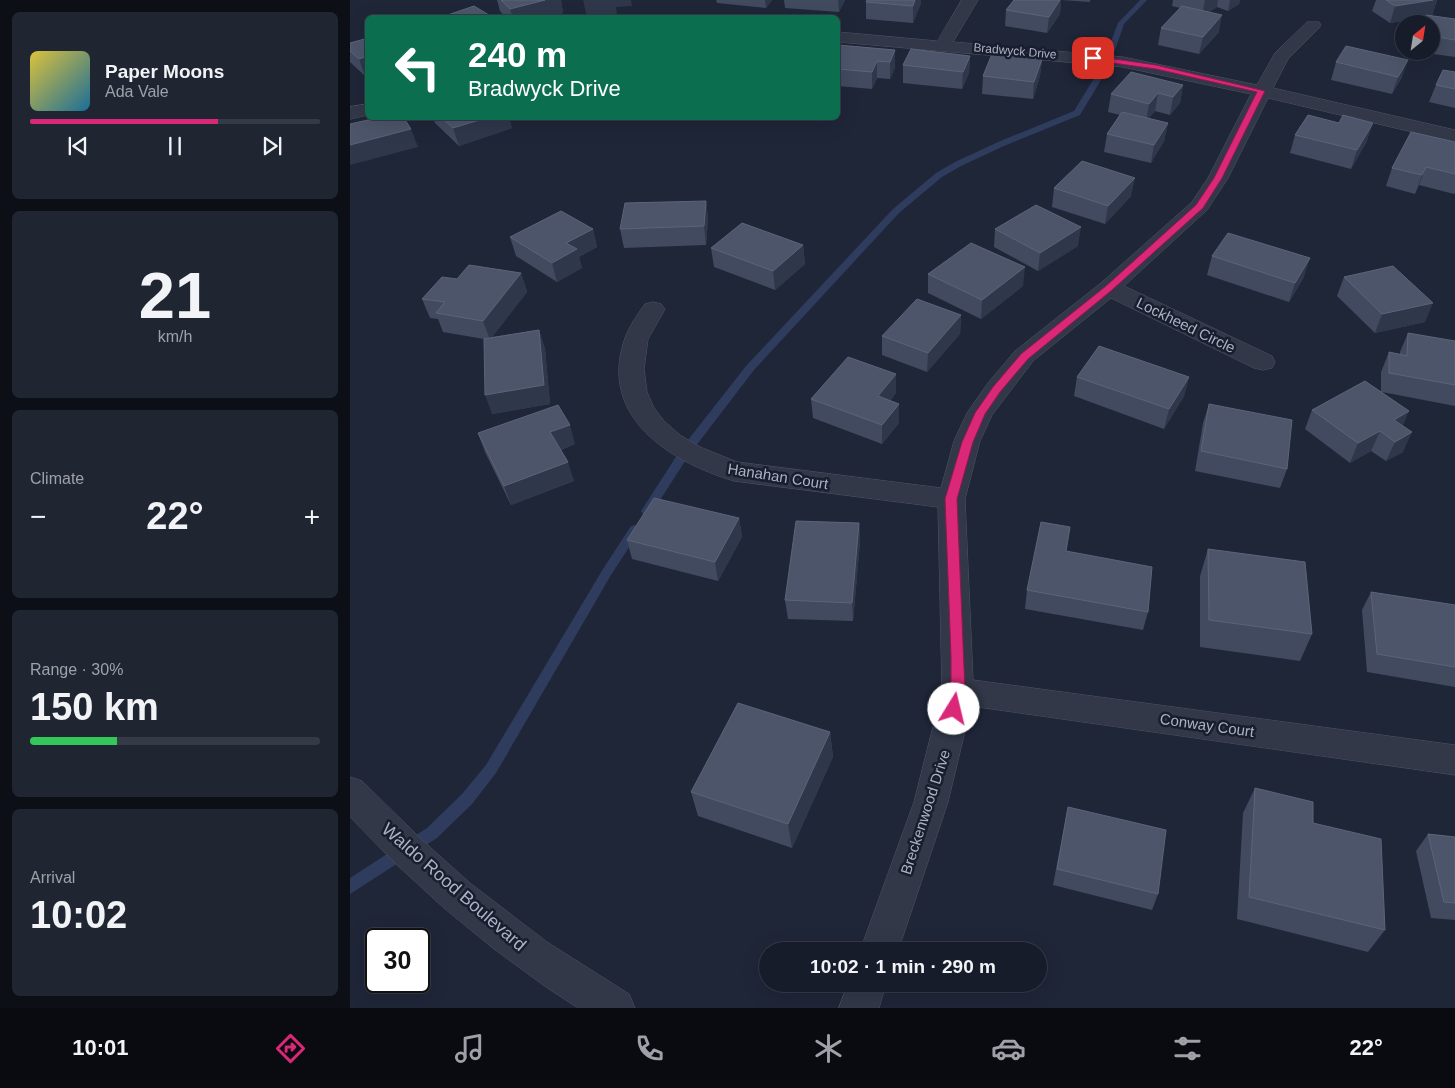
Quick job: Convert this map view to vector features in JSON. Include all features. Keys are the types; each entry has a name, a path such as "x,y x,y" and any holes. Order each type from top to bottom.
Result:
{"street":[{"path":"943,45 970,0"},
{"name":"Breckenwood Drive","path":"882,942 931,802 958,691 951,499 967,442 980,413 1024,356 1109,288 1200,206 1218,178 1282,56 1313,24"},
{"name":"Bradwyck Drive","path":"840,37 1123,62 1262,91 1455,136"},
{"path":"350,112 365,110"},
{"name":"Lockheed Circle","path":"1109,288 1263,362"},
{"name":"Hanahan Court","path":"653,309 635,342 631,373 636,395 645,416 657,431 676,447 703,461 734,471 951,499"},
{"name":"Conway Court","path":"958,691 1455,760"},
{"name":"Waldo Rood Boulevard","path":"350,792 362,806 430,871 508,938 615,1008"},
{"path":"859,1008 864,992"}],"building":[{"path":"501,0 545,0 510,9"},
{"path":"867,0 915,0 913,6 866,2"},
{"path":"1014,0 1060,0 1049,17 1006,10"},
{"path":"1386,0 1433,0 1395,6"},
{"path":"474,6 489,15 448,15"},
{"path":"1182,6 1222,15 1203,37 1161,28"},
{"path":"1440,17 1455,19 1455,40 1440,38"},
{"path":"365,39 365,57 359,59 350,51 350,43"},
{"path":"840,45 895,50 890,62 877,61 872,72 840,69"},
{"path":"1346,46 1395,57 1395,60 1408,60 1398,77 1336,62"},
{"path":"911,49 970,56 963,72 903,65"},
{"path":"992,54 1042,59 1034,82 983,76"},
{"path":"1443,70 1455,72 1455,89 1436,85"},
{"path":"1131,72 1183,85 1173,97 1158,93 1149,104 1111,94"},
{"path":"1122,112 1168,123 1154,145 1107,134"},
{"path":"1308,115 1339,123 1343,115 1373,123 1357,150 1295,135"},
{"path":"368,120 405,120 411,129 350,145 350,124"},
{"path":"444,120 479,120 453,128"},
{"path":"1411,132 1455,142 1455,174 1426,167 1422,175 1392,168"},
{"path":"1082,161 1135,178 1108,206 1054,188"},
{"path":"706,201 704,226 620,229 625,203"},
{"path":"1036,205 1081,227 1040,253 995,229"},
{"path":"561,211 593,229 566,243 577,249 552,263 510,237"},
{"path":"742,223 803,245 773,271 711,248"},
{"path":"1228,233 1310,258 1295,283 1212,256"},
{"path":"971,243 1025,267 982,300 928,274"},
{"path":"469,265 521,273 483,321 436,313 445,302 422,299 442,277 457,279"},
{"path":"1393,266 1433,303 1382,314 1344,277"},
{"path":"917,299 961,315 928,353 882,336"},
{"path":"539,330 544,385 485,395 484,339"},
{"path":"1408,333 1455,341 1455,385 1389,373 1389,352 1407,356"},
{"path":"1099,346 1189,377 1169,409 1077,377"},
{"path":"848,357 896,374 878,396 899,404 882,425 811,399"},
{"path":"1365,381 1409,411 1394,420 1412,432 1395,442 1380,431 1358,443 1312,410"},
{"path":"1209,404 1292,420 1287,469 1201,451"},
{"path":"558,405 570,425 550,432 568,462 504,486 478,433"},
{"path":"654,498 739,518 715,562 627,540"},
{"path":"796,521 859,523 852,603 785,600"},
{"path":"1041,522 1070,527 1066,551 1152,567 1148,612 1027,590"},
{"path":"1208,549 1305,562 1312,634 1209,620"},
{"path":"1371,592 1455,605 1455,667 1377,654"},
{"path":"738,703 830,732 788,824 691,792"},
{"path":"1255,788 1313,802 1313,823 1381,839 1385,930 1249,897"},
{"path":"1068,807 1166,830 1158,894 1057,869"},
{"path":"1428,834 1455,837 1455,903 1444,902"}],"waterway":[{"path":"647,511 685,452 750,368 896,211 939,175 958,164 1077,113 1106,65 1121,23 1144,0"},
{"path":"350,887 432,833 467,799 491,769 607,572 635,529"}],"route":[{"path":"954,709 958,691 958,656 955,624 951,499 967,442 980,413 1024,356 1109,288 1200,206 1218,178 1262,91 1156,67 1093,58"}]}
